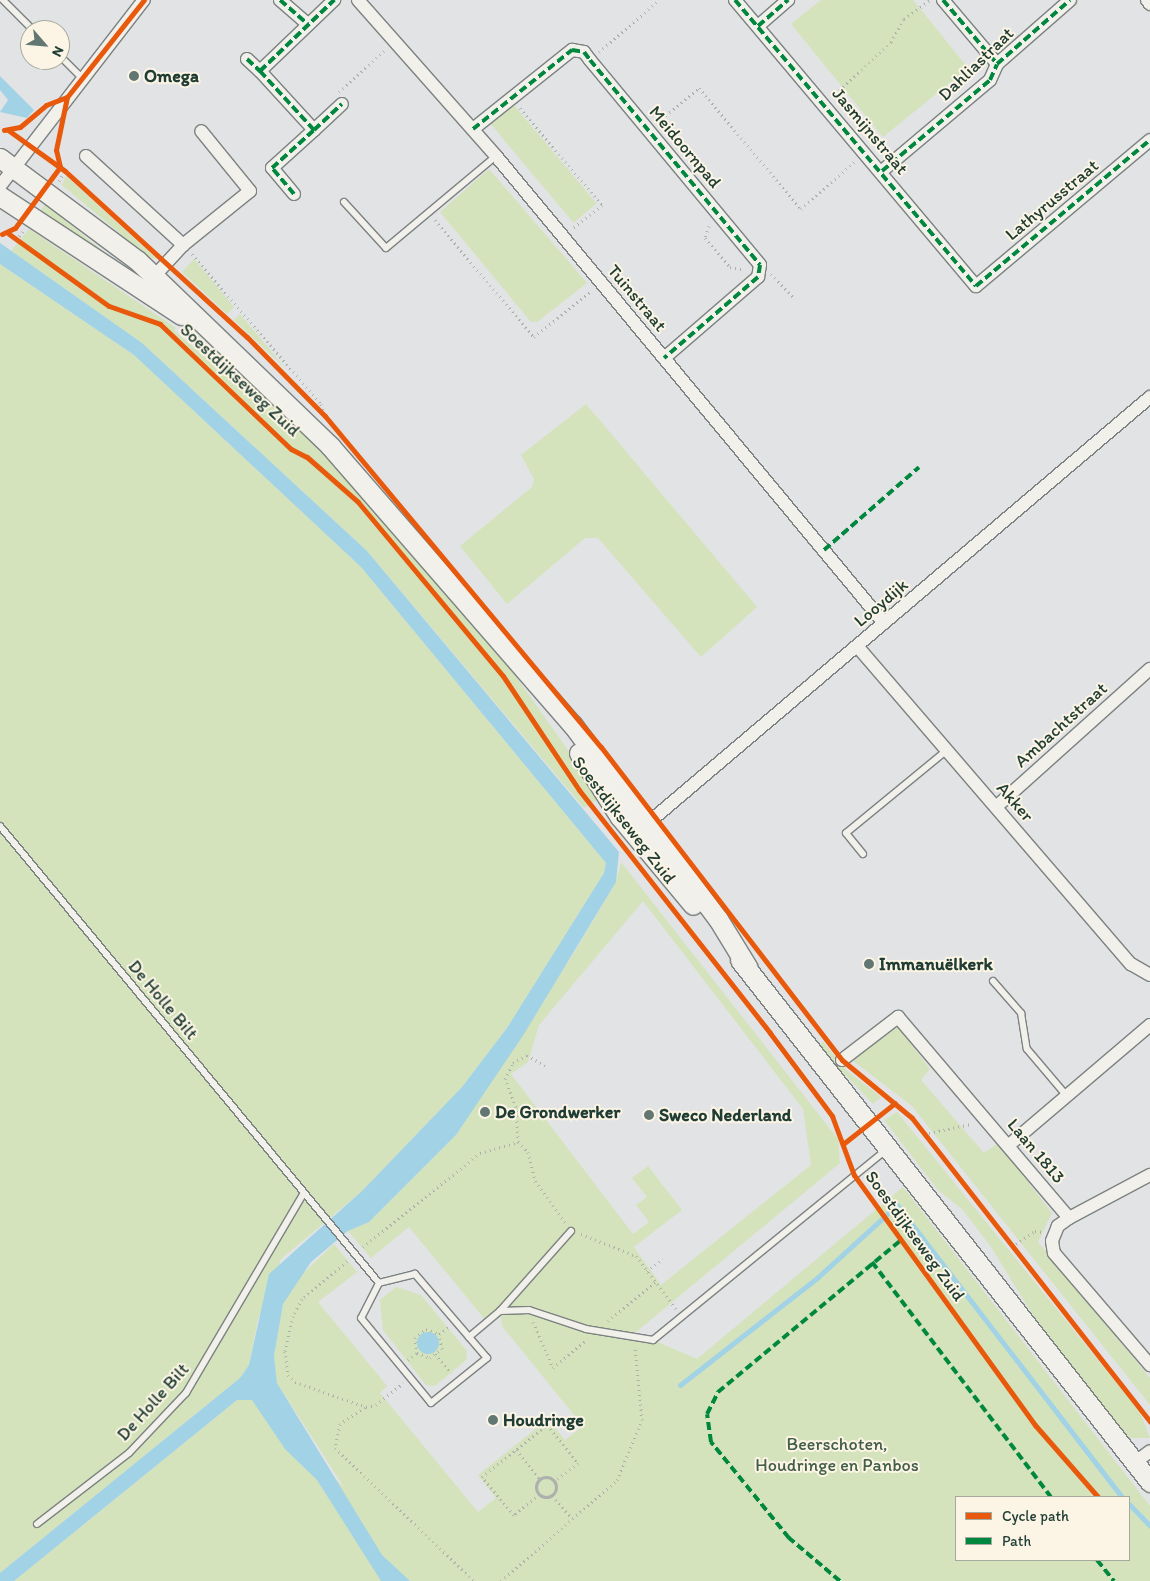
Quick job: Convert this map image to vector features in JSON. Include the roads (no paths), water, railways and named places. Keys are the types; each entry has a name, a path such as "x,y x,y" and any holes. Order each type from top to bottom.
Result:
{"main road":[{"name":"Soestdijkseweg Zuid","path":"8,162 45,188 207,332 330,446 519,665 640,830 1133,1464 1150,1482"},
{"name":"Soestdijkseweg Zuid","path":"0,196 27,214 149,282"}],"street":[{"path":"0,186 8,162 82,78 144,0"},
{"path":"280,0 308,24"},
{"path":"260,71 334,0"},
{"name":"Tuinstraat","path":"358,0 474,129 884,623"},
{"name":"Jasmijnstraat","path":"735,0 866,152 976,286"},
{"path":"758,26 788,0"},
{"path":"943,0 997,64"},
{"name":"Dahliastraat","path":"882,171 990,80 997,64 1070,0"},
{"path":"1146,0 1150,4"},
{"name":"Meidoornpad","path":"474,129 572,50 584,52 760,265 758,277 664,358"},
{"path":"247,59 314,130"},
{"path":"294,194 272,168 342,104"},
{"path":"149,282 182,245 250,191 201,131"},
{"name":"Lathyrusstraat","path":"976,286 1150,140"},
{"path":"86,156 182,245"},
{"name":"Looydijk","path":"640,830 1150,397"},
{"name":"Akker","path":"857,646 1131,964 1150,975"},
{"name":"Ambachtstraat","path":"996,807 1150,669"},
{"name":"Laan 1813","path":"842,1060 898,1017 1009,1144 1069,1218"},
{"path":"1009,1144 1150,1025"},
{"path":"1150,1174 1069,1218 1055,1234 1054,1253 1065,1269 1150,1365"},
{"path":"1133,1464 1150,1450"}],"lane":[{"path":"2,0 23,20"},
{"path":"70,66 82,78"},
{"path":"344,202 386,248 496,156"},
{"path":"863,854 846,833 947,750"},
{"name":"De Holle Bilt","path":"0,826 379,1283"},
{"path":"993,981 1021,1013 1027,1049 1066,1095"},
{"path":"500,1311 529,1310 596,1331 653,1340 888,1149"},
{"name":"De Holle Bilt","path":"38,1524 129,1453 186,1393 304,1193"},
{"path":"469,1337 500,1311 571,1231"},
{"path":"415,1274 486,1358 431,1403 361,1318 379,1283 415,1274"}],"water":[{"path":"0,76 34,110 27,118 0,112 8,100 0,90"},
{"path":"0,243 142,343 367,551 619,852 616,882 524,1034 456,1135 369,1222 348,1231 311,1262 283,1304 274,1356 277,1383 382,1555 410,1581 381,1581 317,1480 285,1449 252,1400 237,1400 14,1581 0,1581 0,1573 240,1378 249,1365 269,1274 362,1191 462,1087 507,1028 604,873 606,863 361,567 134,355 0,264"},
{"path":"428,1332 436,1335 439,1343 436,1351 428,1354 420,1351 417,1343 420,1335"}],"waterway":[{"path":"680,1385 818,1277 897,1205 1121,1496"},
{"path":"1130,1505 1150,1526"}],"place":[{"name":"Omega","path":"134,76"},
{"name":"Immanuëlkerk","path":"869,964"},
{"name":"De Grondwerker","path":"485,1112"},
{"name":"Sweco Nederland","path":"649,1115"},
{"name":"Houdringe","path":"493,1420"}],"park label":[{"name":"Beerschoten, Houdringe en Panbos","path":"837,1455"}]}
